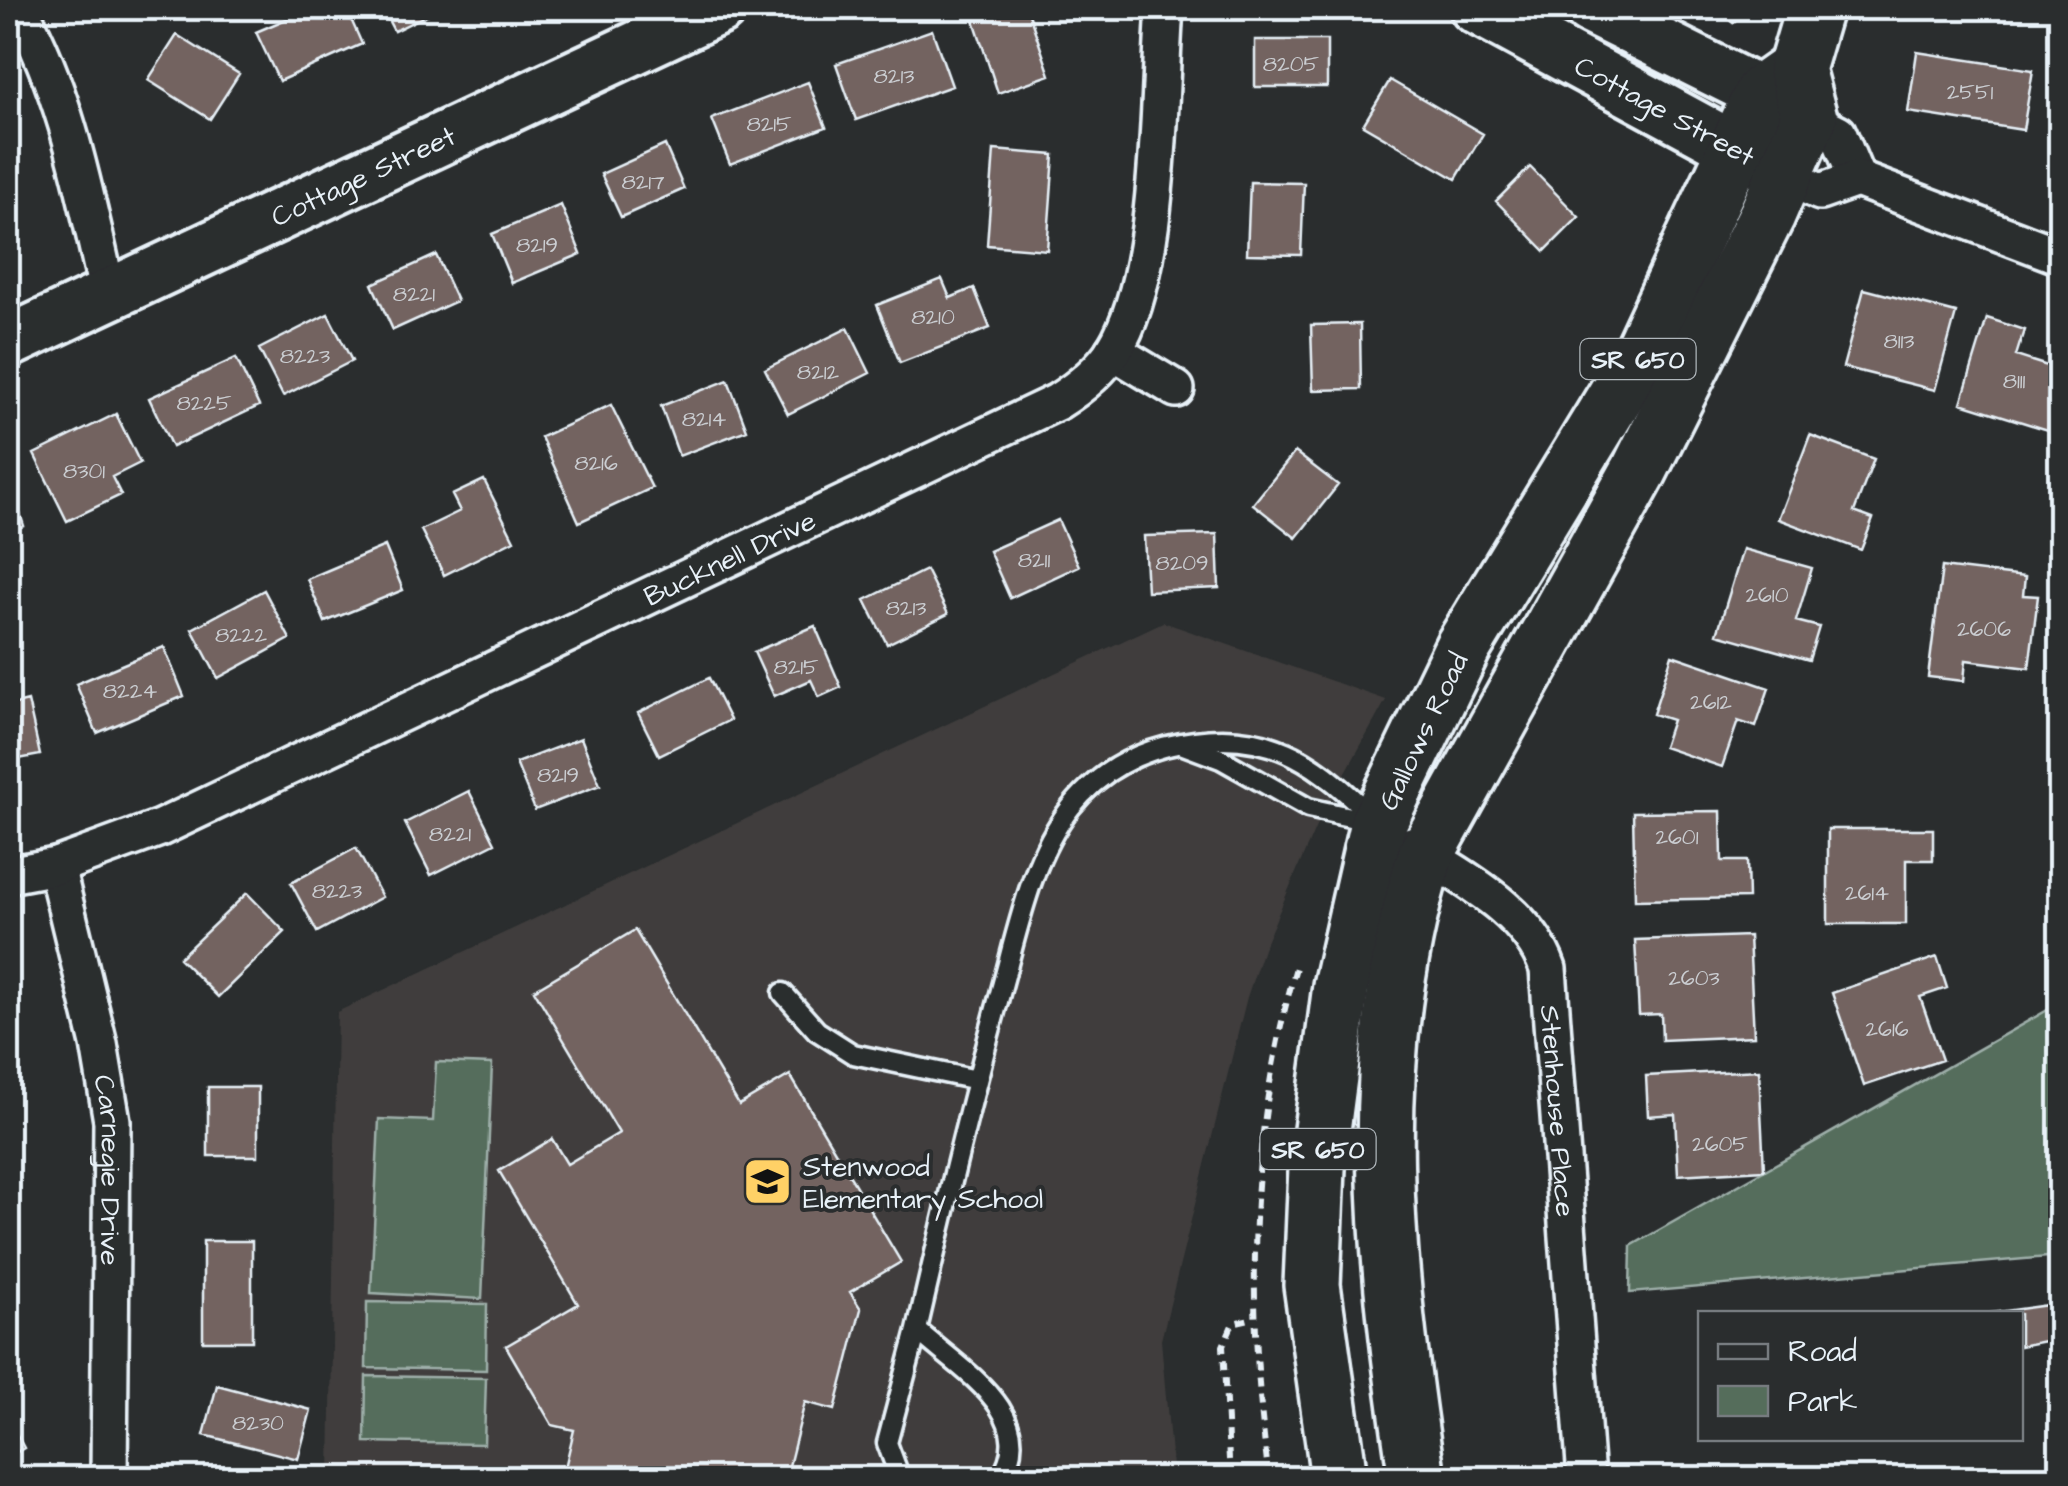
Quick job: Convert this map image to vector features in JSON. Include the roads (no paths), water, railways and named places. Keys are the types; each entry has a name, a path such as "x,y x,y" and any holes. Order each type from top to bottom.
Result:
{"main road":[{"name":"Gallows Road","path":"1417,1478 1390,1298 1383,1150 1385,1062 1396,976 1426,854 1639,471 1785,176 1789,93 1814,8"},
{"name":"Gallows Road","path":"1340,1478 1312,1285 1316,1168 1340,986 1378,823 1463,647 1638,359 1738,149 1789,93"}],"street":[{"path":"19,8 42,49 68,120 108,294"},
{"name":"Cottage Street","path":"8,342 720,8"},
{"name":"Bucknell Drive","path":"8,875 56,866 160,828 1057,402 1086,382 1113,351 1130,317 1146,243 1165,8"},
{"name":"Cottage Street","path":"1476,8 1820,192 1857,179 1838,132 1789,93 1589,8"},
{"path":"1857,179 2060,256"},
{"path":"1113,351 1176,389"},
{"name":"Stenhouse Place","path":"1378,823 1521,922 1535,940 1548,969 1586,1478"},
{"name":"Carnegie Drive","path":"56,866 99,1044 112,1122 109,1478"}],"lane":[{"path":"900,1478 887,1443 976,1080 1033,880 1061,821 1106,772 1138,755 1178,743 1234,738 1269,745 1323,770 1378,823"},
{"path":"1178,743 1222,759 1308,808 1378,823"},
{"path":"783,993 818,1032 852,1054 976,1080"},
{"path":"917,1330 1004,1410 1013,1448 1000,1478"}],"place":[{"name":"Stenwood Elementary School","path":"768,1182"}]}
